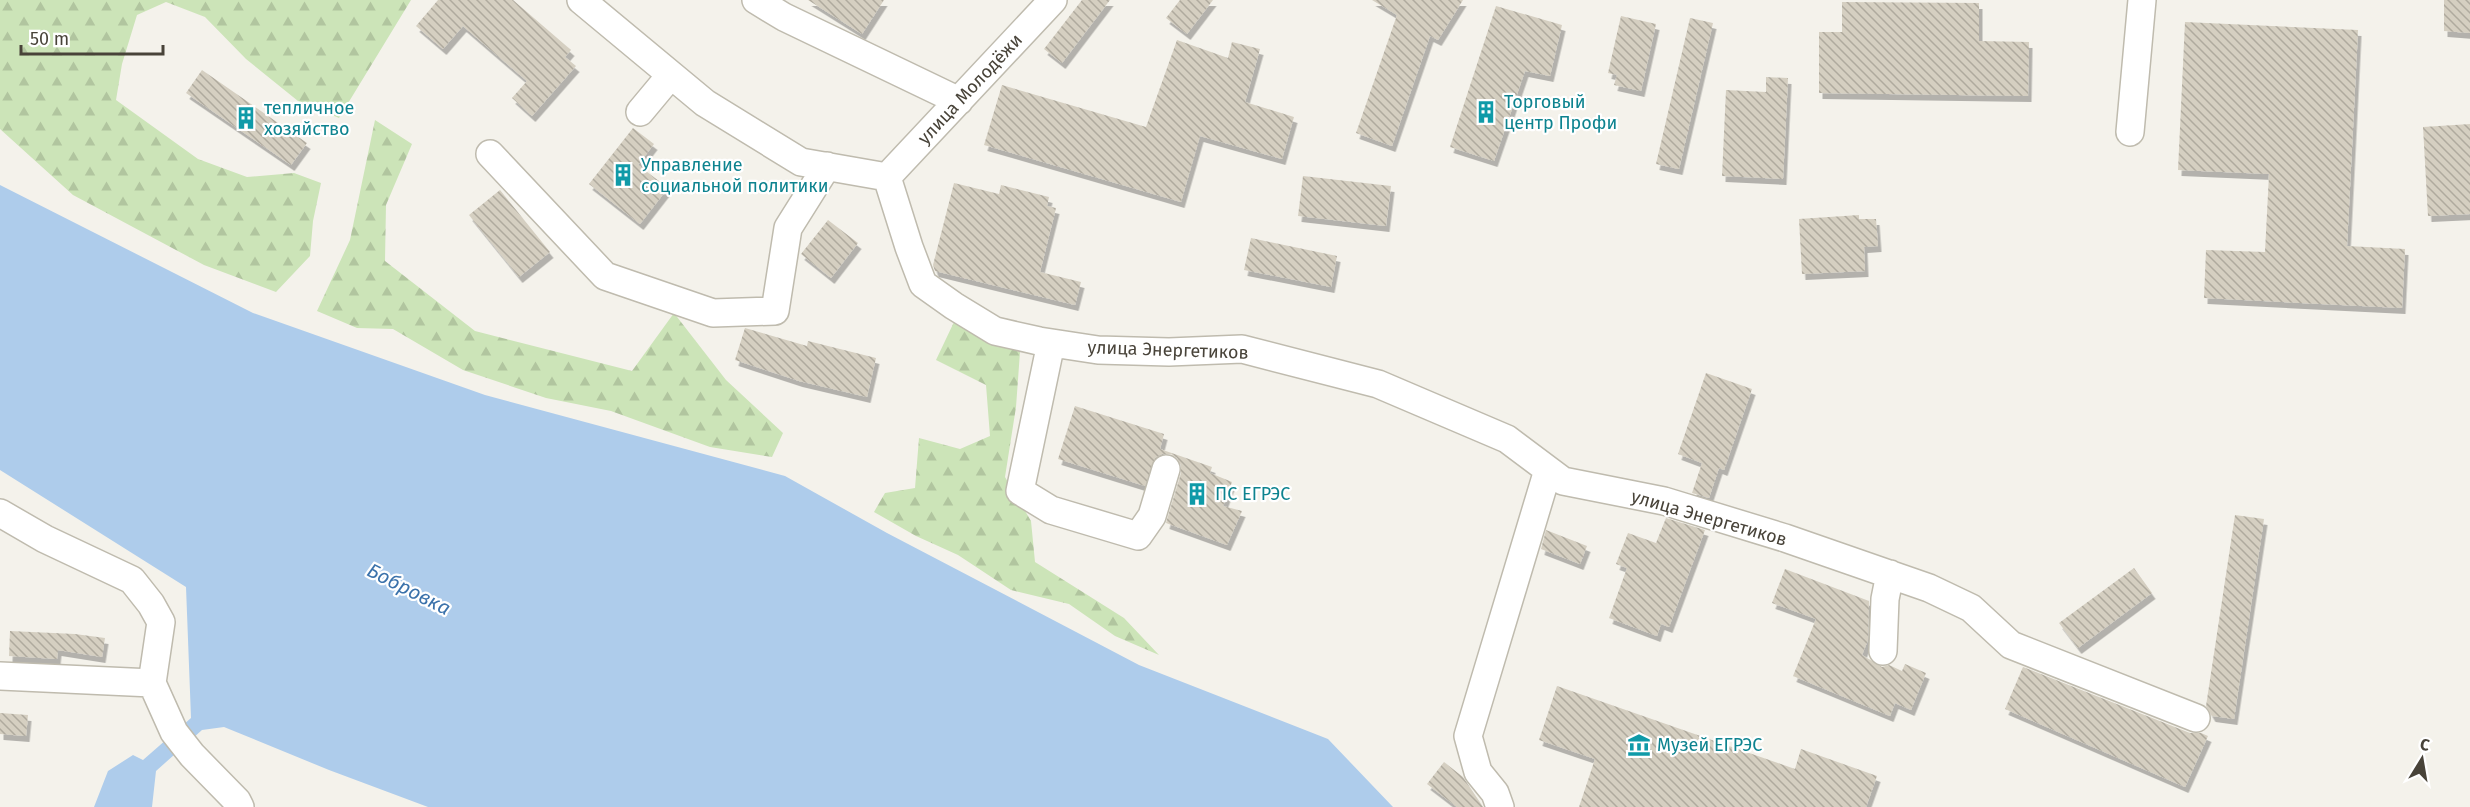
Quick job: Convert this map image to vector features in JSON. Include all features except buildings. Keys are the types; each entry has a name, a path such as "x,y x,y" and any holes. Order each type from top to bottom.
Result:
{"street":[{"path":"581,0 705,103 801,162 887,177"},
{"path":"756,0 784,17 959,100"},
{"name":"улица Молодёжи","path":"887,177 1053,0"},
{"path":"2130,132 2142,0"},
{"path":"640,112 670,76"},
{"path":"490,154 604,276 713,313 775,311 788,228 827,166"},
{"name":"улица Энергетиков","path":"887,177 909,247 924,284 995,331 1098,350 1169,352 1242,349 1300,362 1378,384 1508,439 1563,482 1664,501 1785,538 1929,588 1971,608 2011,645 2196,718"},
{"path":"1051,343 1020,491 1051,510 1138,536 1152,516 1166,469"},
{"path":"1500,807 1495,793 1478,772 1468,736 1548,470"},
{"path":"0,513 45,539 132,580 161,621 152,683 181,740 240,807"},
{"path":"1883,651 1885,599 1890,574"},
{"path":"0,676 152,683"}],"green space":[{"path":"0,0 411,0 339,118 298,101 246,59 205,17 166,2 137,15 122,64 116,100 198,159 247,177 294,173 321,183 313,221 310,256 276,292 204,265 73,195 0,129"},
{"path":"375,120 412,144 386,205 385,261 475,331 632,371 674,313 726,380 783,433 772,457 710,447 611,411 546,398 463,370 393,329 357,328 317,311 350,240"},
{"path":"954,322 1020,352 1016,407 1005,477 1031,521 1035,562 1124,618 1159,655 1115,636 1069,604 1011,590 958,555 916,536 874,512 885,493 915,488 919,438 960,449 990,436 986,385 936,360"}],"water":[{"name":"Бобровка","path":"0,185 253,313 485,395 785,476 887,533 1139,665 1328,739 1393,807 428,807 224,727 202,730 156,771 152,807 94,807 108,771 133,755 143,760 191,718 186,587 0,470"}],"place":[{"name":"Торговый центр Профи","path":"1486,112"},
{"name":"тепличное хозяйство","path":"246,118"},
{"name":"Управление социальной политики","path":"623,175"},
{"name":"ПС ЕГРЭС","path":"1197,494"},
{"name":"Музей ЕГРЭС","path":"1639,745"}]}
